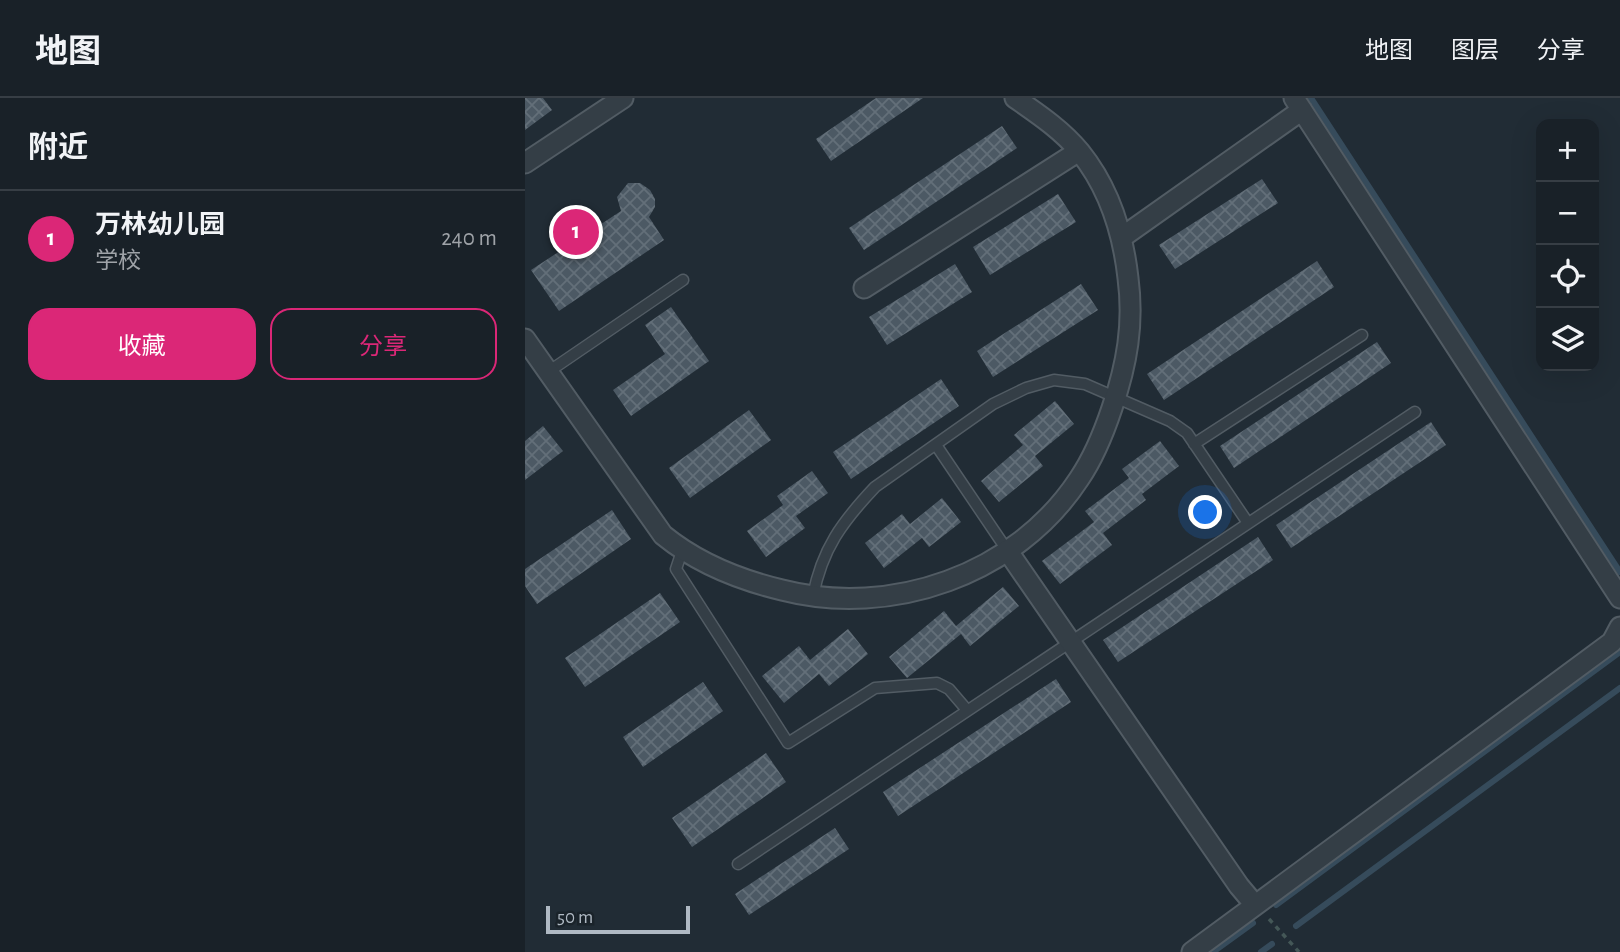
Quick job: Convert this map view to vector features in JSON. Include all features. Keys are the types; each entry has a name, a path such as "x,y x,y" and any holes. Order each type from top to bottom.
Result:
{"street":[{"path":"525,163 623,98"},
{"path":"525,339 663,535 682,551 757,584 840,599 920,591 956,579 1018,544 1048,516 1079,480 1102,438 1130,341 1131,296 1121,238 1115,217 1097,177 1079,151 1050,123 1015,98"},
{"path":"1121,238 1298,104 1620,598"},
{"path":"864,288 1079,151"},
{"path":"1007,550 1239,886 1255,905"},
{"path":"1192,952 1612,642 1620,626"}],"lane":[{"path":"548,372 683,280"},
{"path":"1194,444 1361,335"},
{"path":"813,596 824,554 859,504 875,487 993,404 1026,388 1055,380 1085,384 1170,421 1187,433 1248,523"},
{"path":"738,863 1415,412"},
{"path":"936,445 1007,550"},
{"path":"682,551 676,569 788,743 875,688 937,683 949,688 967,710"}],"path":[{"path":"1255,905 1299,952"}],"building":[{"path":"525,98 543,98 552,110 525,130"},
{"path":"876,98 923,98 831,161 816,139"},
{"path":"1002,126 1017,148 864,250 849,228"},
{"path":"1262,179 1278,203 1175,269 1159,245"},
{"path":"628,183 640,183 650,190 655,199 655,207 649,217 664,240 559,311 531,270 621,211 617,197"},
{"path":"1058,194 1076,222 990,275 973,247"},
{"path":"1317,261 1334,287 1164,400 1147,374"},
{"path":"955,264 972,292 887,345 869,317"},
{"path":"1081,284 1098,310 993,377 977,351"},
{"path":"671,307 709,361 631,416 613,390 665,354 645,325"},
{"path":"1377,342 1391,363 1234,468 1220,446"},
{"path":"941,379 959,406 851,479 833,452"},
{"path":"1055,401 1074,424 1035,456 1043,466 999,502 981,481 1023,445 1014,435"},
{"path":"749,410 771,440 690,498 669,468"},
{"path":"1431,422 1446,445 1291,548 1276,525"},
{"path":"543,426 563,451 525,480 525,441"},
{"path":"1160,441 1179,466 1142,494 1146,500 1103,533 1112,545 1060,584 1042,561 1094,522 1085,511 1129,478 1122,469"},
{"path":"812,471 828,493 796,516 805,528 766,557 747,531 783,505 777,496"},
{"path":"942,498 961,522 929,547 922,538 884,568 865,543 902,514 910,524"},
{"path":"612,510 631,539 537,604 525,586 525,569"},
{"path":"1258,537 1273,560 1118,662 1103,640"},
{"path":"1003,587 1019,606 970,646 961,634 907,678 889,657 944,611 956,626"},
{"path":"660,593 680,622 585,687 565,658"},
{"path":"848,629 868,654 829,686 819,674 784,703 762,676 799,646 810,660"},
{"path":"1056,679 1071,702 898,816 883,792"},
{"path":"703,682 723,711 643,767 623,737"},
{"path":"766,753 786,782 692,847 672,818"},
{"path":"835,828 849,849 749,915 735,894"}],"waterway":[{"path":"1311,98 1620,572"},
{"path":"1276,905 1620,652"},
{"path":"1296,926 1620,688"},
{"path":"1213,952 1253,923"},
{"path":"1261,952 1272,944"}],"place":[{"name":"万林幼儿园","path":"576,232"}]}
